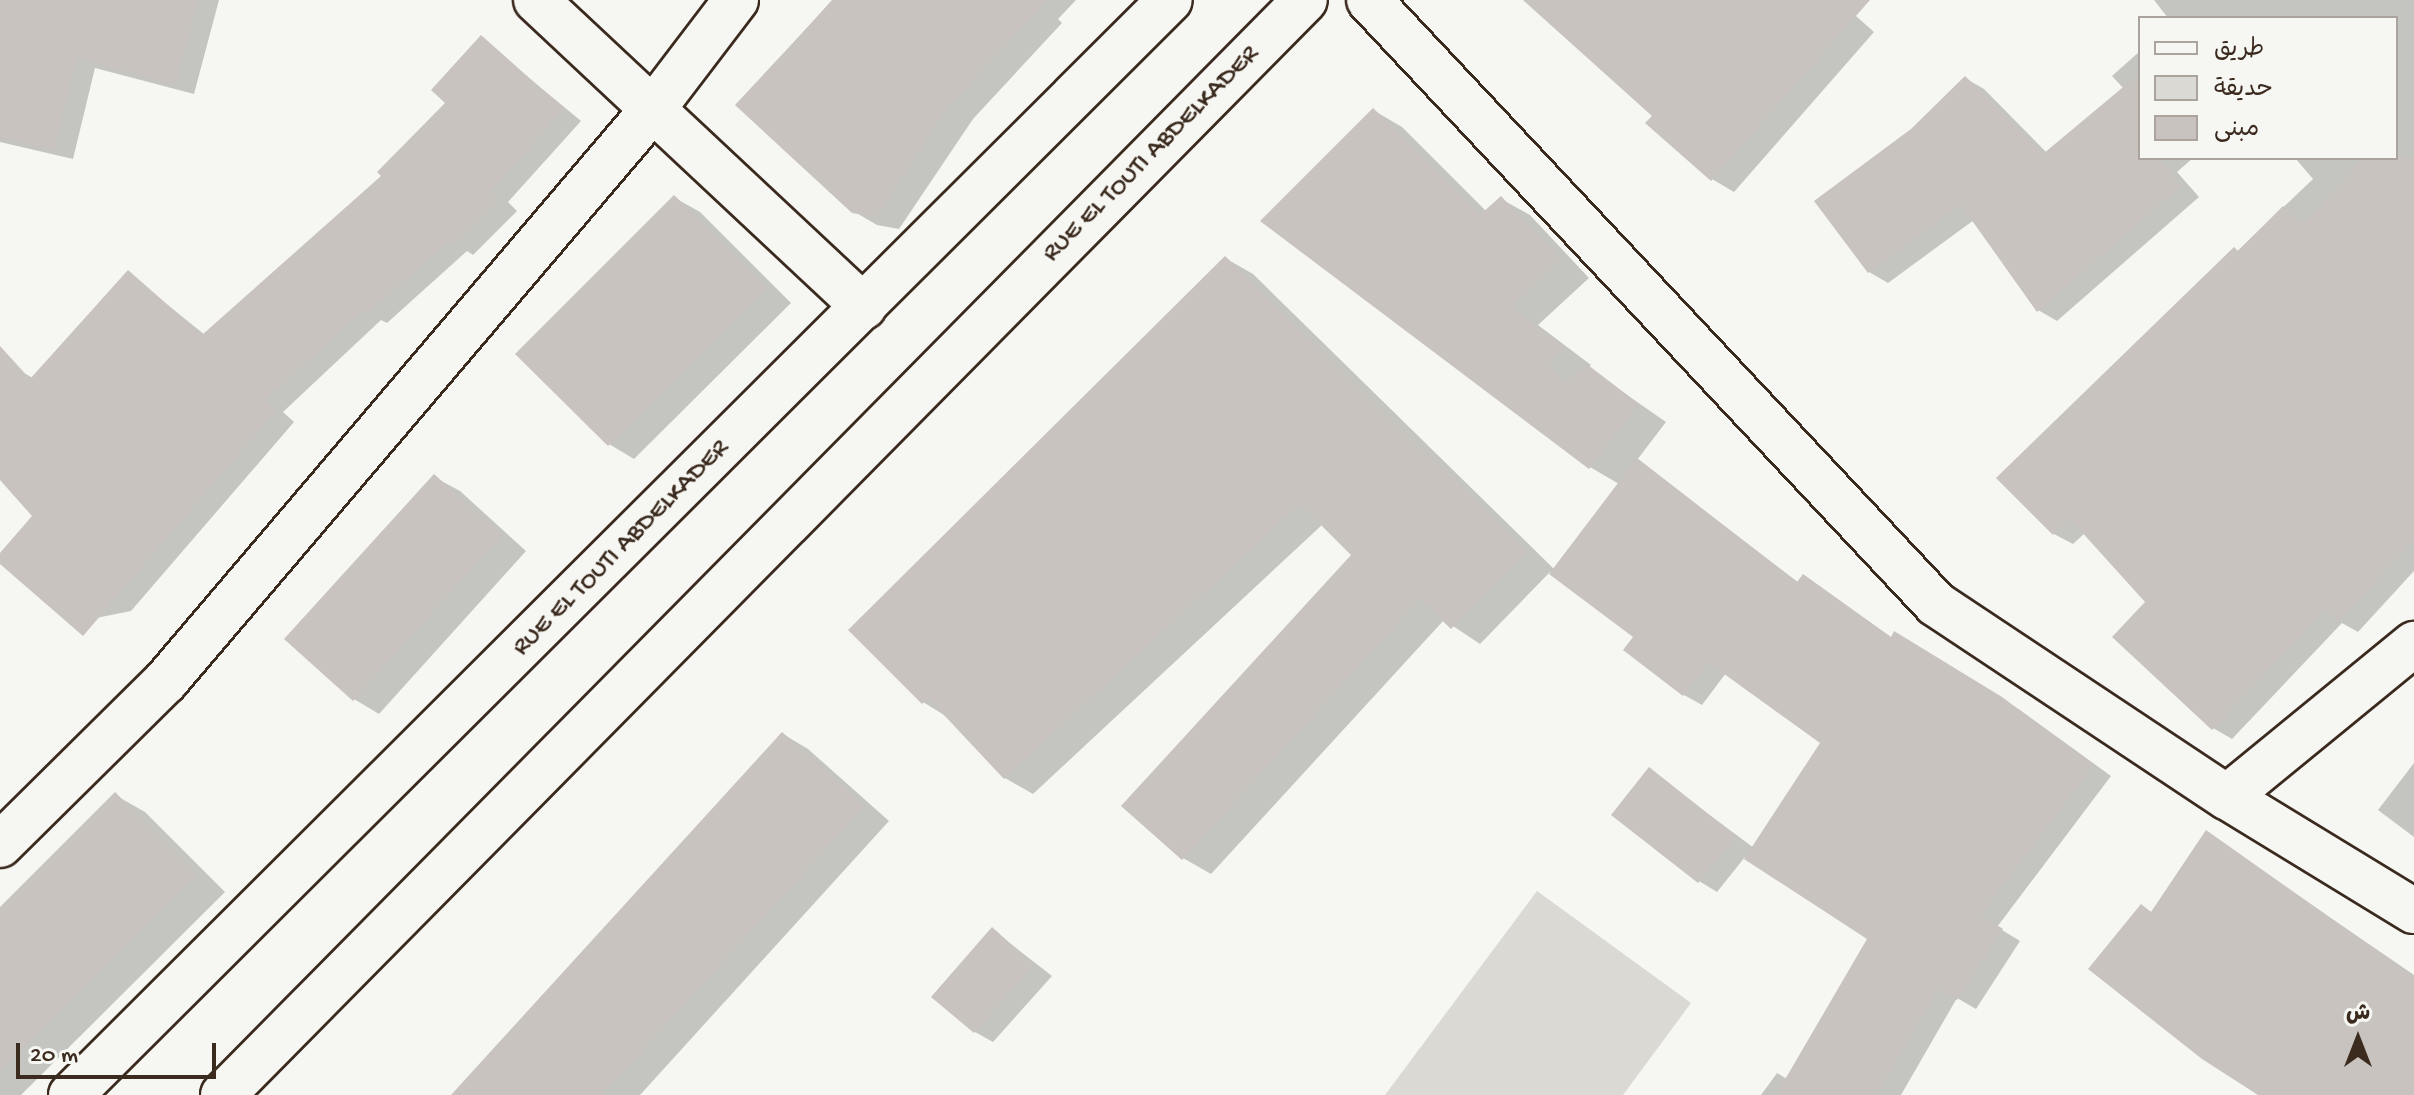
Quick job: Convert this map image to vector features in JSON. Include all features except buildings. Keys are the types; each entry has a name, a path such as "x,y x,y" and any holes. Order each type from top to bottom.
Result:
{"street":[{"path":"536,0 864,307"},
{"path":"0,845 165,682 653,109 736,0"},
{"name":"RUE EL TOUTI ABDELKADER","path":"71,1095 1170,0"},
{"name":"RUE EL TOUTI ABDELKADER","path":"223,1095 1305,0"},
{"path":"1369,0 1936,604 2227,797 2414,911"},
{"path":"2227,797 2414,644"}],"green space":[{"path":"1537,891 1691,1003 1623,1095 1385,1095"}]}
